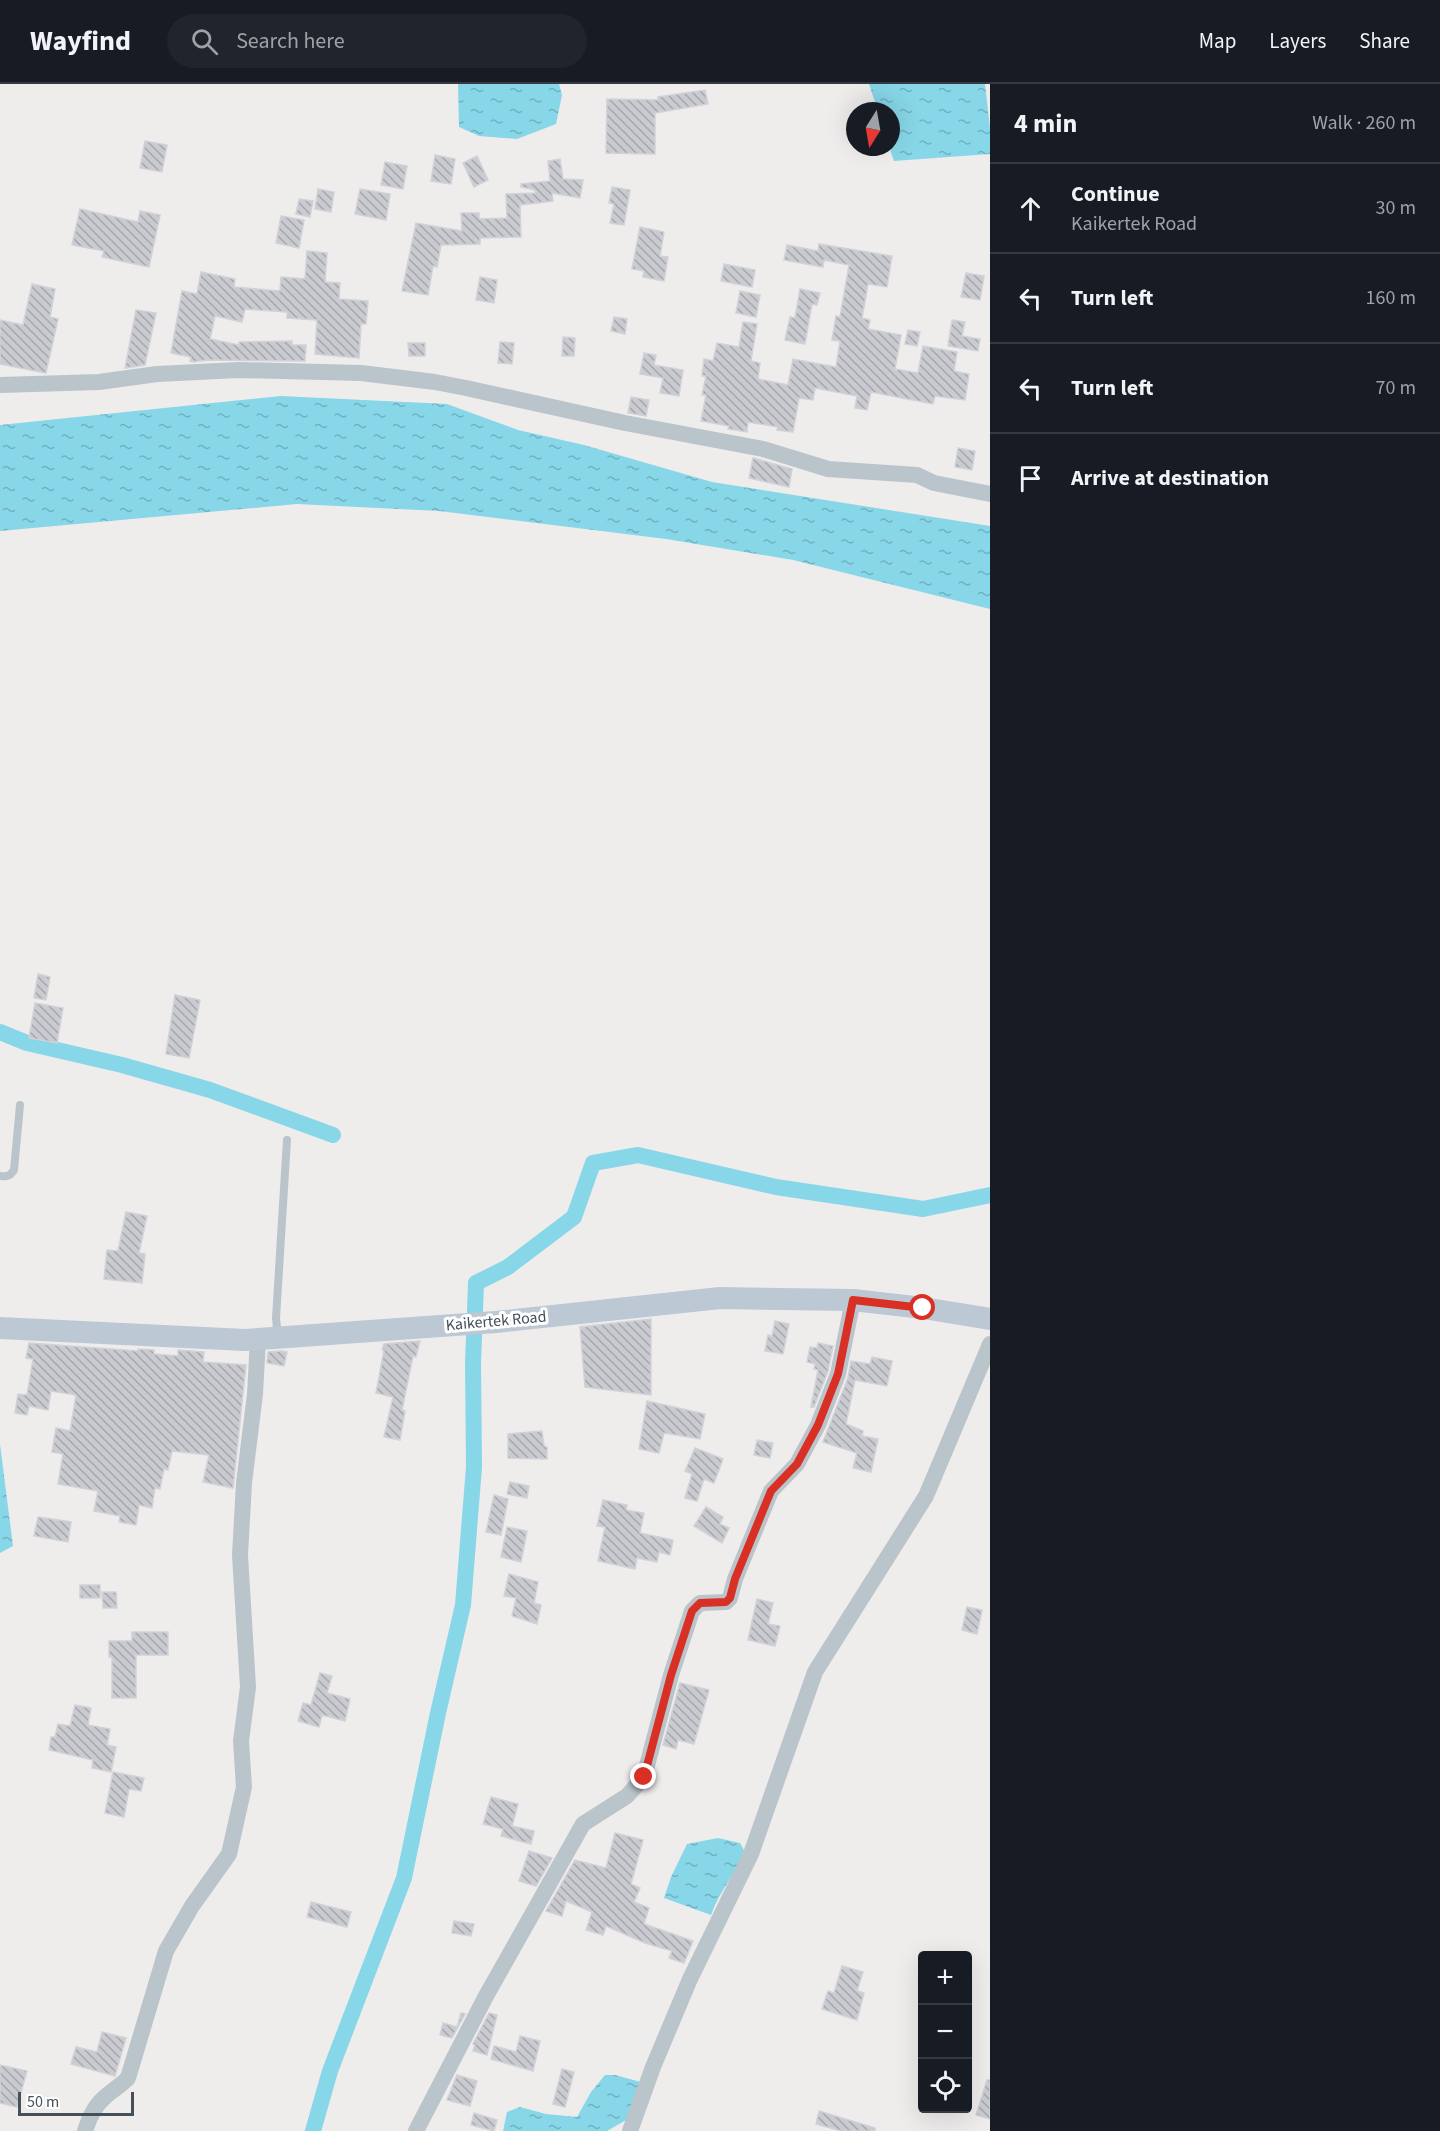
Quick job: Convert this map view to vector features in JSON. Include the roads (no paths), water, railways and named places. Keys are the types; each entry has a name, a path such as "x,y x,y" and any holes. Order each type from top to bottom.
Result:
{"main road":[{"name":"Kaikertek Road","path":"0,1328 268,1339 496,1322 720,1298 853,1300 990,1319"}],"street":[{"path":"0,385 99,382 157,374 239,370 361,373 435,382 625,423 763,449 828,469 917,475 934,483 990,495"},
{"path":"416,2131 486,1996 583,1824 627,1796 644,1777 671,1675 692,1611 700,1603 721,1603 730,1598 735,1579 771,1491 797,1464 818,1425 838,1374 853,1300"},
{"path":"85,2131 90,2115 104,2098 118,2089 128,2078 166,1951 192,1906 229,1854 244,1787 241,1741 248,1687 240,1556 244,1483 255,1394 268,1339"},
{"path":"630,2131 653,2067 690,1979 751,1854 815,1672 926,1496 990,1344"}],"lane":[{"path":"0,1176 7,1177 14,1170 20,1105"},
{"path":"268,1339 276,1318 286,1140"}],"water":[{"path":"458,84 559,84 562,95 556,124 517,139 479,136 459,127"},
{"path":"869,84 985,84 990,128 990,154 894,161 892,156 900,156 900,102 875,102"},
{"path":"281,396 447,404 518,430 584,445 712,482 990,526 990,609 793,560 666,539 439,511 297,504 0,531 0,425"},
{"path":"0,1444 13,1546 0,1553"},
{"path":"718,1838 740,1843 745,1852 711,1915 664,1898 687,1844"},
{"path":"605,2075 615,2075 641,2082 626,2120 607,2131 503,2131 507,2112 520,2107 546,2114 577,2117 591,2092"}],"waterway":[{"path":"0,1032 27,1043 122,1065 210,1090 333,1135"},
{"path":"313,2131 330,2071 404,1878 463,1605 474,1467 473,1363 476,1283 508,1267 574,1217 593,1163 638,1155 776,1187 923,1209 990,1195"}]}
